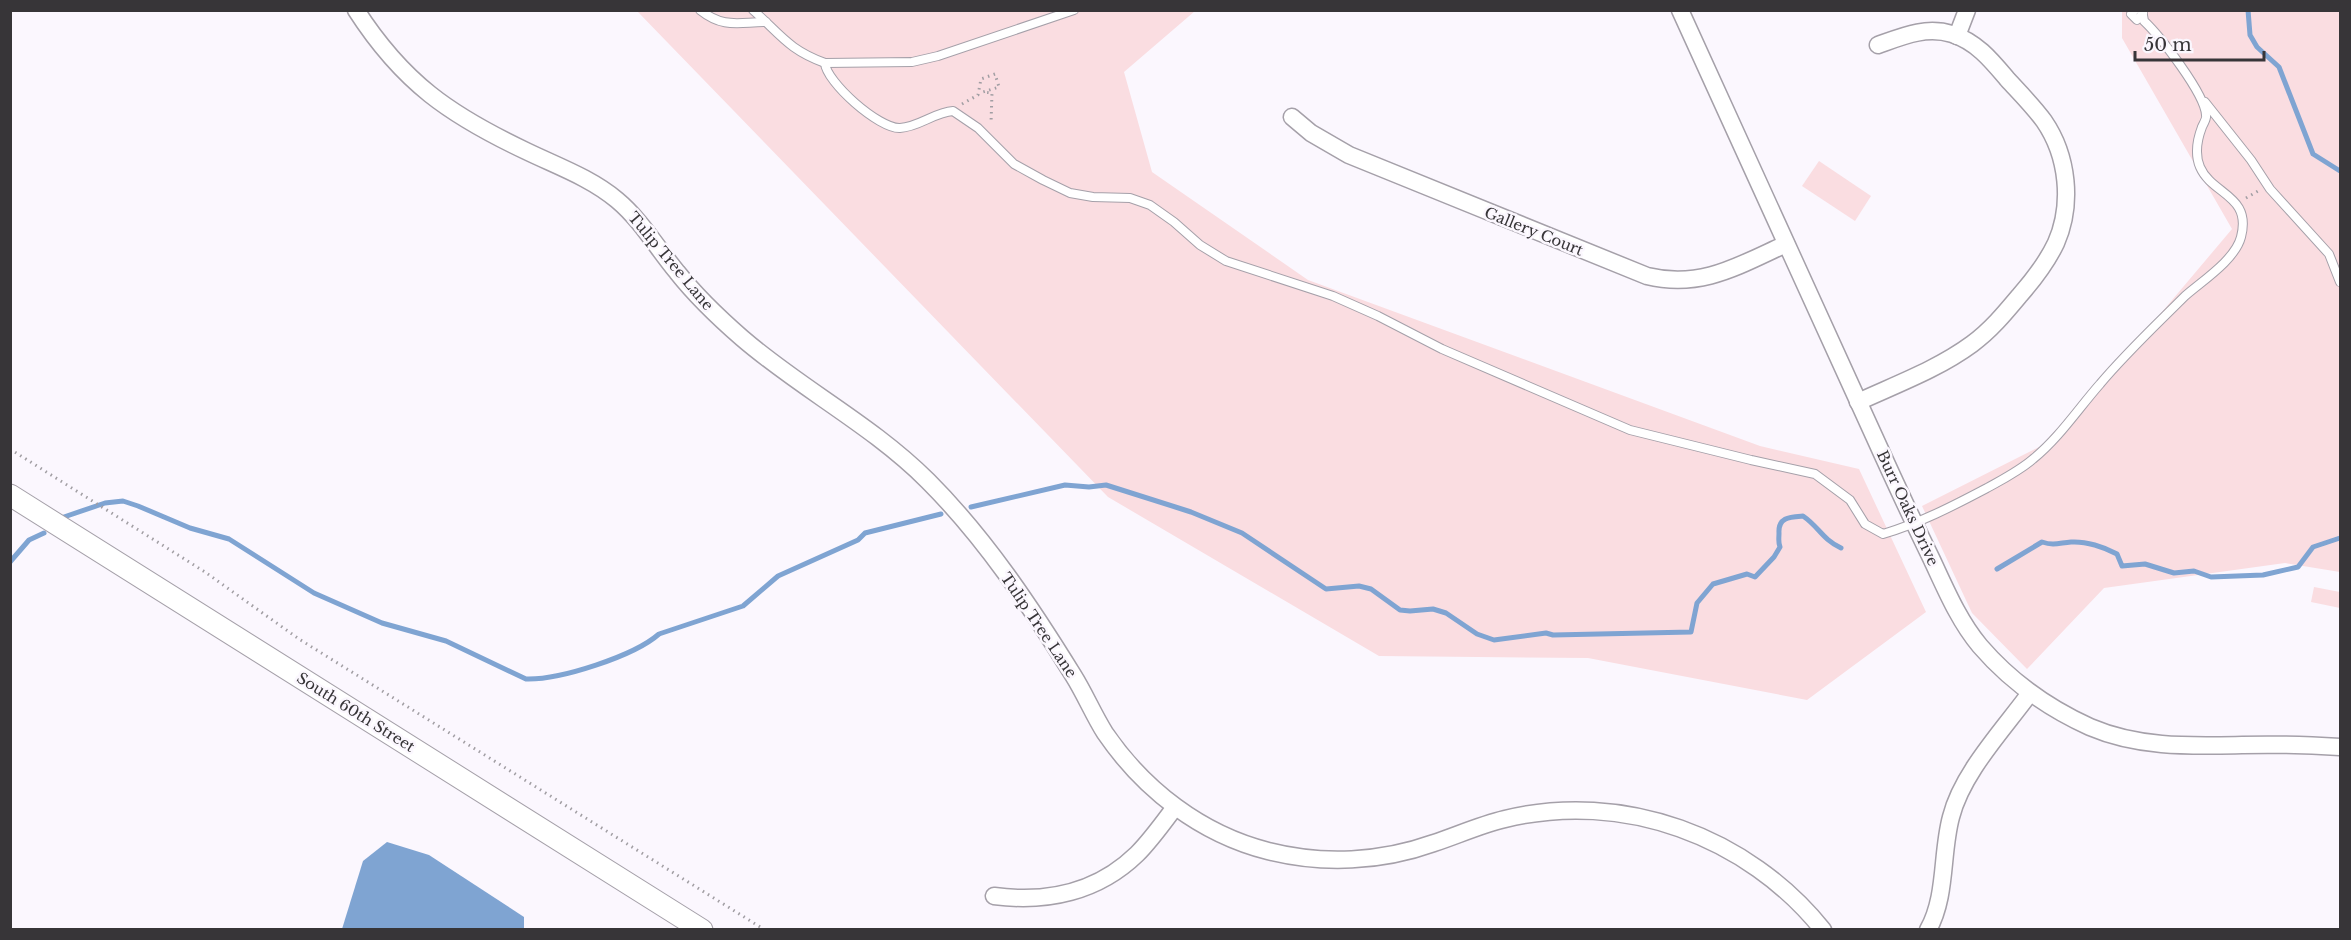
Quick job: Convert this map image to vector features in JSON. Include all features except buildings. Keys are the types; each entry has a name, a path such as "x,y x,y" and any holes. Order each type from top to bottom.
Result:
{"street":[{"name":"Tulip Tree Lane","path":"356,10 377,42 430,96 462,119 592,183 615,198 633,215 676,271 745,341 886,443 926,478 993,555 1075,677 1103,729 1124,759 1175,807 1205,826 1236,841 1300,858 1366,859 1431,844 1474,827 1509,817 1580,810 1615,812 1686,830 1720,845 1751,863 1782,886 1810,913 1823,930"},
{"name":"Burr Oaks Drive","path":"1680,10 1858,402 1959,617 1994,662 2030,693 2060,713 2126,739 2156,745 2187,747 2293,744 2340,747"},
{"path":"1957,36 1967,10"},
{"path":"1858,402 1952,357 1991,328 2043,266 2057,241 2066,206 2064,171 2053,137 2044,121 1977,47 1957,36 1939,31 1911,33 1878,45"},
{"name":"Gallery Court","path":"1292,117 1311,133 1349,155 1647,276 1685,281 1708,277 1729,270 1786,243"},
{"name":"South 60th Street","path":"10,495 702,930"},
{"path":"1928,930 1940,896 1946,838 1951,815 1960,792 2030,693"},
{"path":"994,896 1018,899 1045,898 1071,893 1094,884 1117,871 1137,854 1175,807"}],"lane":[{"path":"700,10 719,22 733,24 766,22"},
{"path":"753,10 788,45 825,63 912,62 938,56 1074,10"},
{"path":"2140,11 2144,21 2251,160 2268,186 2329,254 2340,282"},
{"path":"825,63 826,71 837,84 866,112 885,126 907,127 953,111 962,115 988,137 1014,164 1042,180 1070,193 1093,197 1130,198 1150,205 1200,245 1227,261 1333,296 1442,349 1630,430 1815,474 1850,500 1865,524 1883,534 1932,517 2017,471 2050,444 2135,344 2227,259 2241,239 2242,226 2236,203 2206,177 2200,168 2197,154 2198,142 2207,116 2201,97"}],"path":[{"path":"953,111 978,95 981,79 995,74 999,87 984,92 992,93 988,137"},
{"path":"2236,203 2268,186"},
{"path":"10,449 205,572 299,639 765,930"}],"shaded area":[{"path":"637,11 1195,11 1124,72 1152,172 1308,280 1760,446 1859,469 1926,612 1807,700 1588,658 1379,656 1108,497"},
{"path":"2122,11 2340,11 2340,572 2285,563 2104,588 2027,669 1972,613 1922,506 2041,446 2135,344 2232,229 2122,38"},
{"path":"1819,161 1871,196 1855,221 1802,186"},
{"path":"2314,587 2340,592 2340,608 2311,602"}],"water":[{"path":"387,842 429,855 524,917 524,929 342,929 363,861"}],"waterway":[{"path":"2248,10 2250,35 2257,47 2279,67 2313,154 2340,171"},
{"path":"971,507 1065,485 1089,487 1106,485 1191,512 1242,533 1326,589 1359,586 1371,589 1400,610 1433,609 1446,613 1477,634 1494,640 1546,633 1553,635 1691,632 1697,603 1713,584 1747,574 1755,577 1774,557 1780,547 1780,524 1786,519 1803,516 1829,541 1841,548"},
{"path":"61,518 105,503 123,501 138,506 190,528 229,539 314,593 382,623 446,641 526,679 576,671 615,658 659,634 743,606 778,576 858,540 865,533 941,514"},
{"path":"10,562 29,540 44,533"},
{"path":"1997,569 2042,542 2053,544 2083,542 2117,554 2122,566 2145,564 2174,573 2194,571 2211,577 2263,575 2298,567 2313,547 2340,538"}]}
